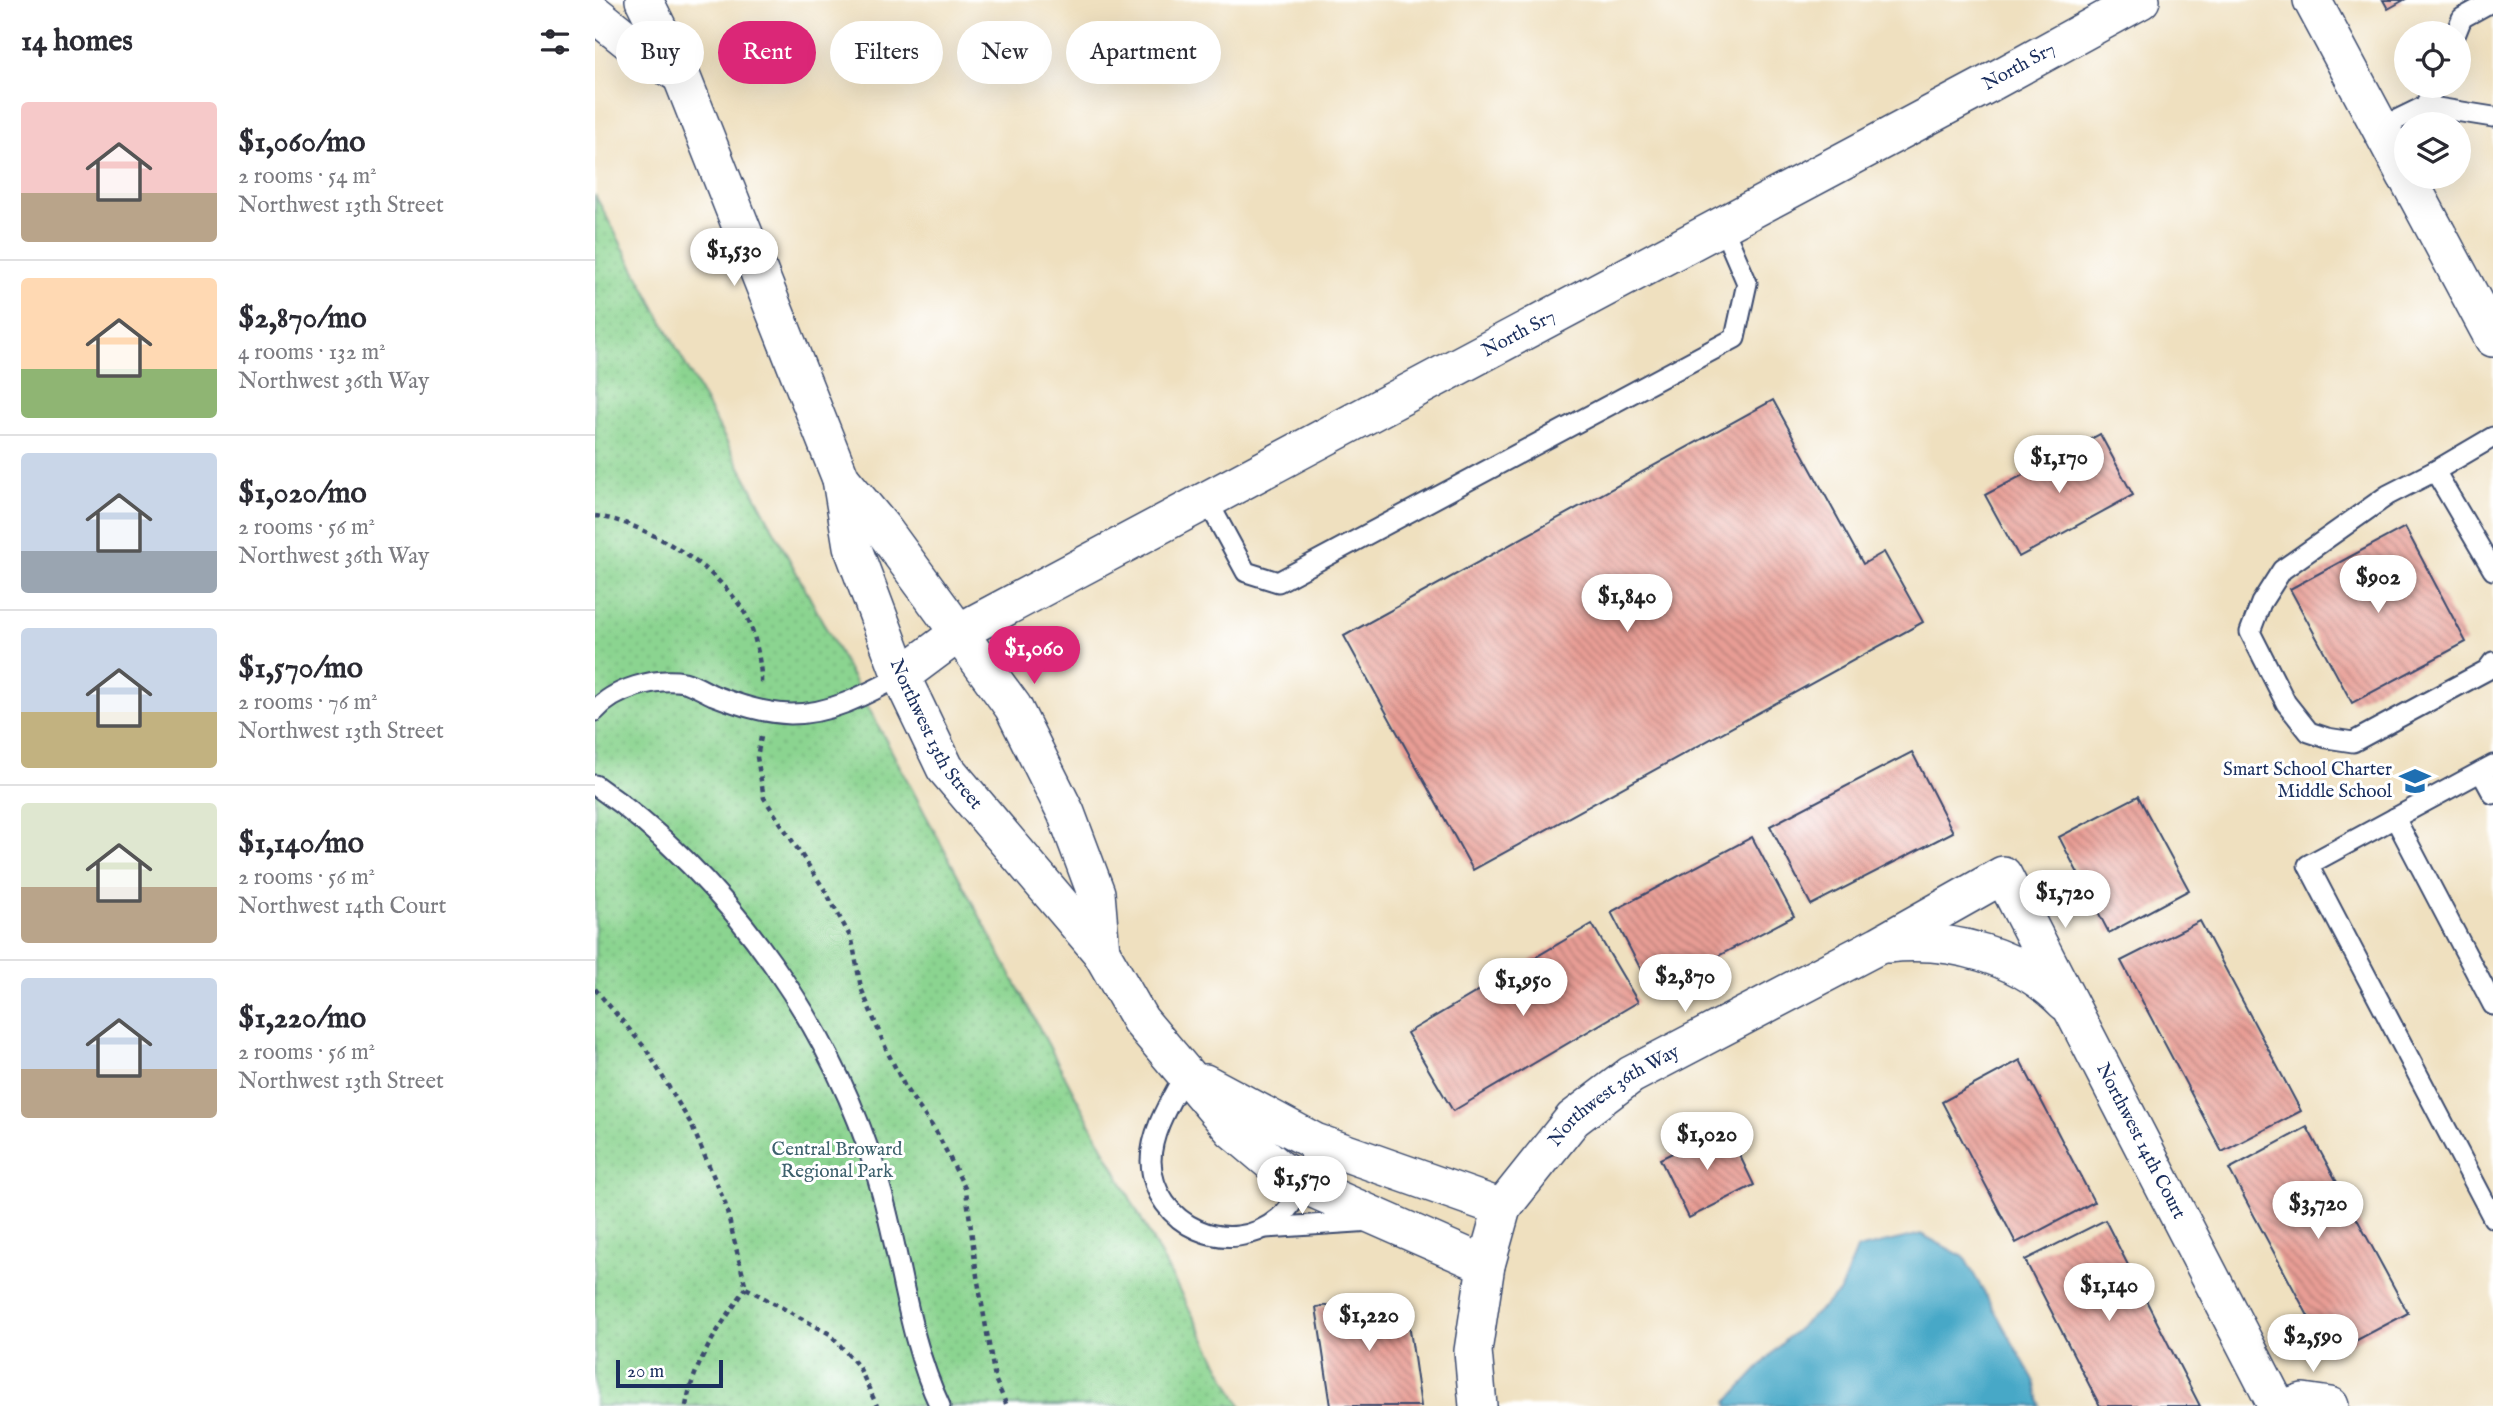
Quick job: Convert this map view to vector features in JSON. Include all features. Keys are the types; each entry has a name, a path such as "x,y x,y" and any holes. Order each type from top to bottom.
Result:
{"street":[{"name":"Northwest 13th Street","path":"645,0 655,21"},
{"name":"North Sr7","path":"901,676 960,632 2141,0"},
{"path":"2312,0 2394,154"},
{"path":"595,14 616,31"},
{"name":"Northwest 13th Street","path":"685,84 841,479 852,546 901,676 945,768 1101,952 1140,1020 1233,1130 1278,1168 1302,1184 1486,1265"},
{"path":"2413,189 2493,338"},
{"name":"Northwest 13th Street","path":"841,479 882,528 1013,707 1066,813 1096,893 1101,952"},
{"name":"Northwest 36th Way","path":"1486,1265 1502,1208 1573,1119 1631,1075 1879,945 2003,875"},
{"name":"Northwest 14th Court","path":"2003,875 2277,1406"},
{"name":"Northwest 36th Way","path":"1879,945 1927,942 1975,950 2019,968 2040,981 2076,1013"},
{"name":"Northwest 13th Street","path":"1186,1072 1315,1142 1502,1208"},
{"path":"1478,1406 1473,1351 1486,1265"},
{"path":"2291,1406 2303,1402 2330,1406"}],"lane":[{"path":"2461,21 2493,1"},
{"path":"2425,106 2429,98"},
{"path":"2380,128 2425,106 2493,117"},
{"path":"1207,500 1245,572 1278,582 1327,556 1734,338 1747,283 1723,225"},
{"path":"2493,437 2389,495 2282,570 2261,603 2250,632 2286,703 2309,732 2353,742 2487,670 2493,662"},
{"path":"2435,471 2493,569"},
{"path":"595,711 603,702 625,689 651,683 683,682 761,712 794,714 833,708 868,694 901,676"},
{"path":"2493,794 2487,768 2308,865 2493,1218"},
{"path":"595,785 670,847 733,911 779,972 819,1036 863,1133 883,1196 915,1335 940,1406"},
{"path":"2395,818 2493,1005"},
{"path":"1186,1072 1154,1140 1151,1160 1153,1179 1161,1198 1173,1214 1188,1226 1206,1234 1226,1237 1246,1236 1265,1228 1281,1217 1293,1202 1302,1184 1315,1142"},
{"path":"1265,1228 1381,1221"}],"path":[{"path":"595,516 639,528 689,558 727,588 748,620 762,673 761,738 757,757 764,798 826,892 852,940 861,988 887,1051 906,1089 937,1133 966,1190 977,1276 995,1380 1007,1406"},
{"path":"595,989 646,1049 691,1124 725,1203 746,1288 705,1350 689,1385 686,1406"},
{"path":"746,1288 830,1334 859,1367 877,1406"}],"green space":[{"name":"Central Broward Regional Park","path":"595,195 1241,1406 595,1406"}],"water":[{"path":"1921,1234 1964,1257 2034,1380 2040,1406 1728,1406 1727,1402 1785,1340 1839,1293 1857,1249"}],"building":[{"path":"2383,0 2404,0 2388,9"},
{"path":"1773,400 1863,564 1884,552 1923,622 1473,870 1344,636"},
{"path":"2100,434 2133,495 2019,557 1985,495"},
{"path":"2405,527 2466,642 2352,703 2290,589"},
{"path":"1912,752 1953,832 1811,905 1770,826"},
{"path":"2138,796 2189,890 2109,933 2059,837"},
{"path":"1752,837 1794,916 1652,991 1611,912"},
{"path":"2200,921 2301,1111 2222,1152 2121,961"},
{"path":"1592,924 1638,1002 1453,1111 1407,1033"},
{"path":"2020,1060 2094,1202 2016,1243 1942,1102"},
{"path":"1726,1127 1754,1185 1689,1218 1660,1159"},
{"path":"2307,1127 2408,1313 2329,1355 2229,1169"},
{"path":"2105,1220 2200,1406 2100,1406 2025,1260"},
{"path":"1405,1295 1421,1406 1331,1406 1316,1307"}],"place":[{"name":"Smart School Charter Middle School","path":"2415,781"}]}
